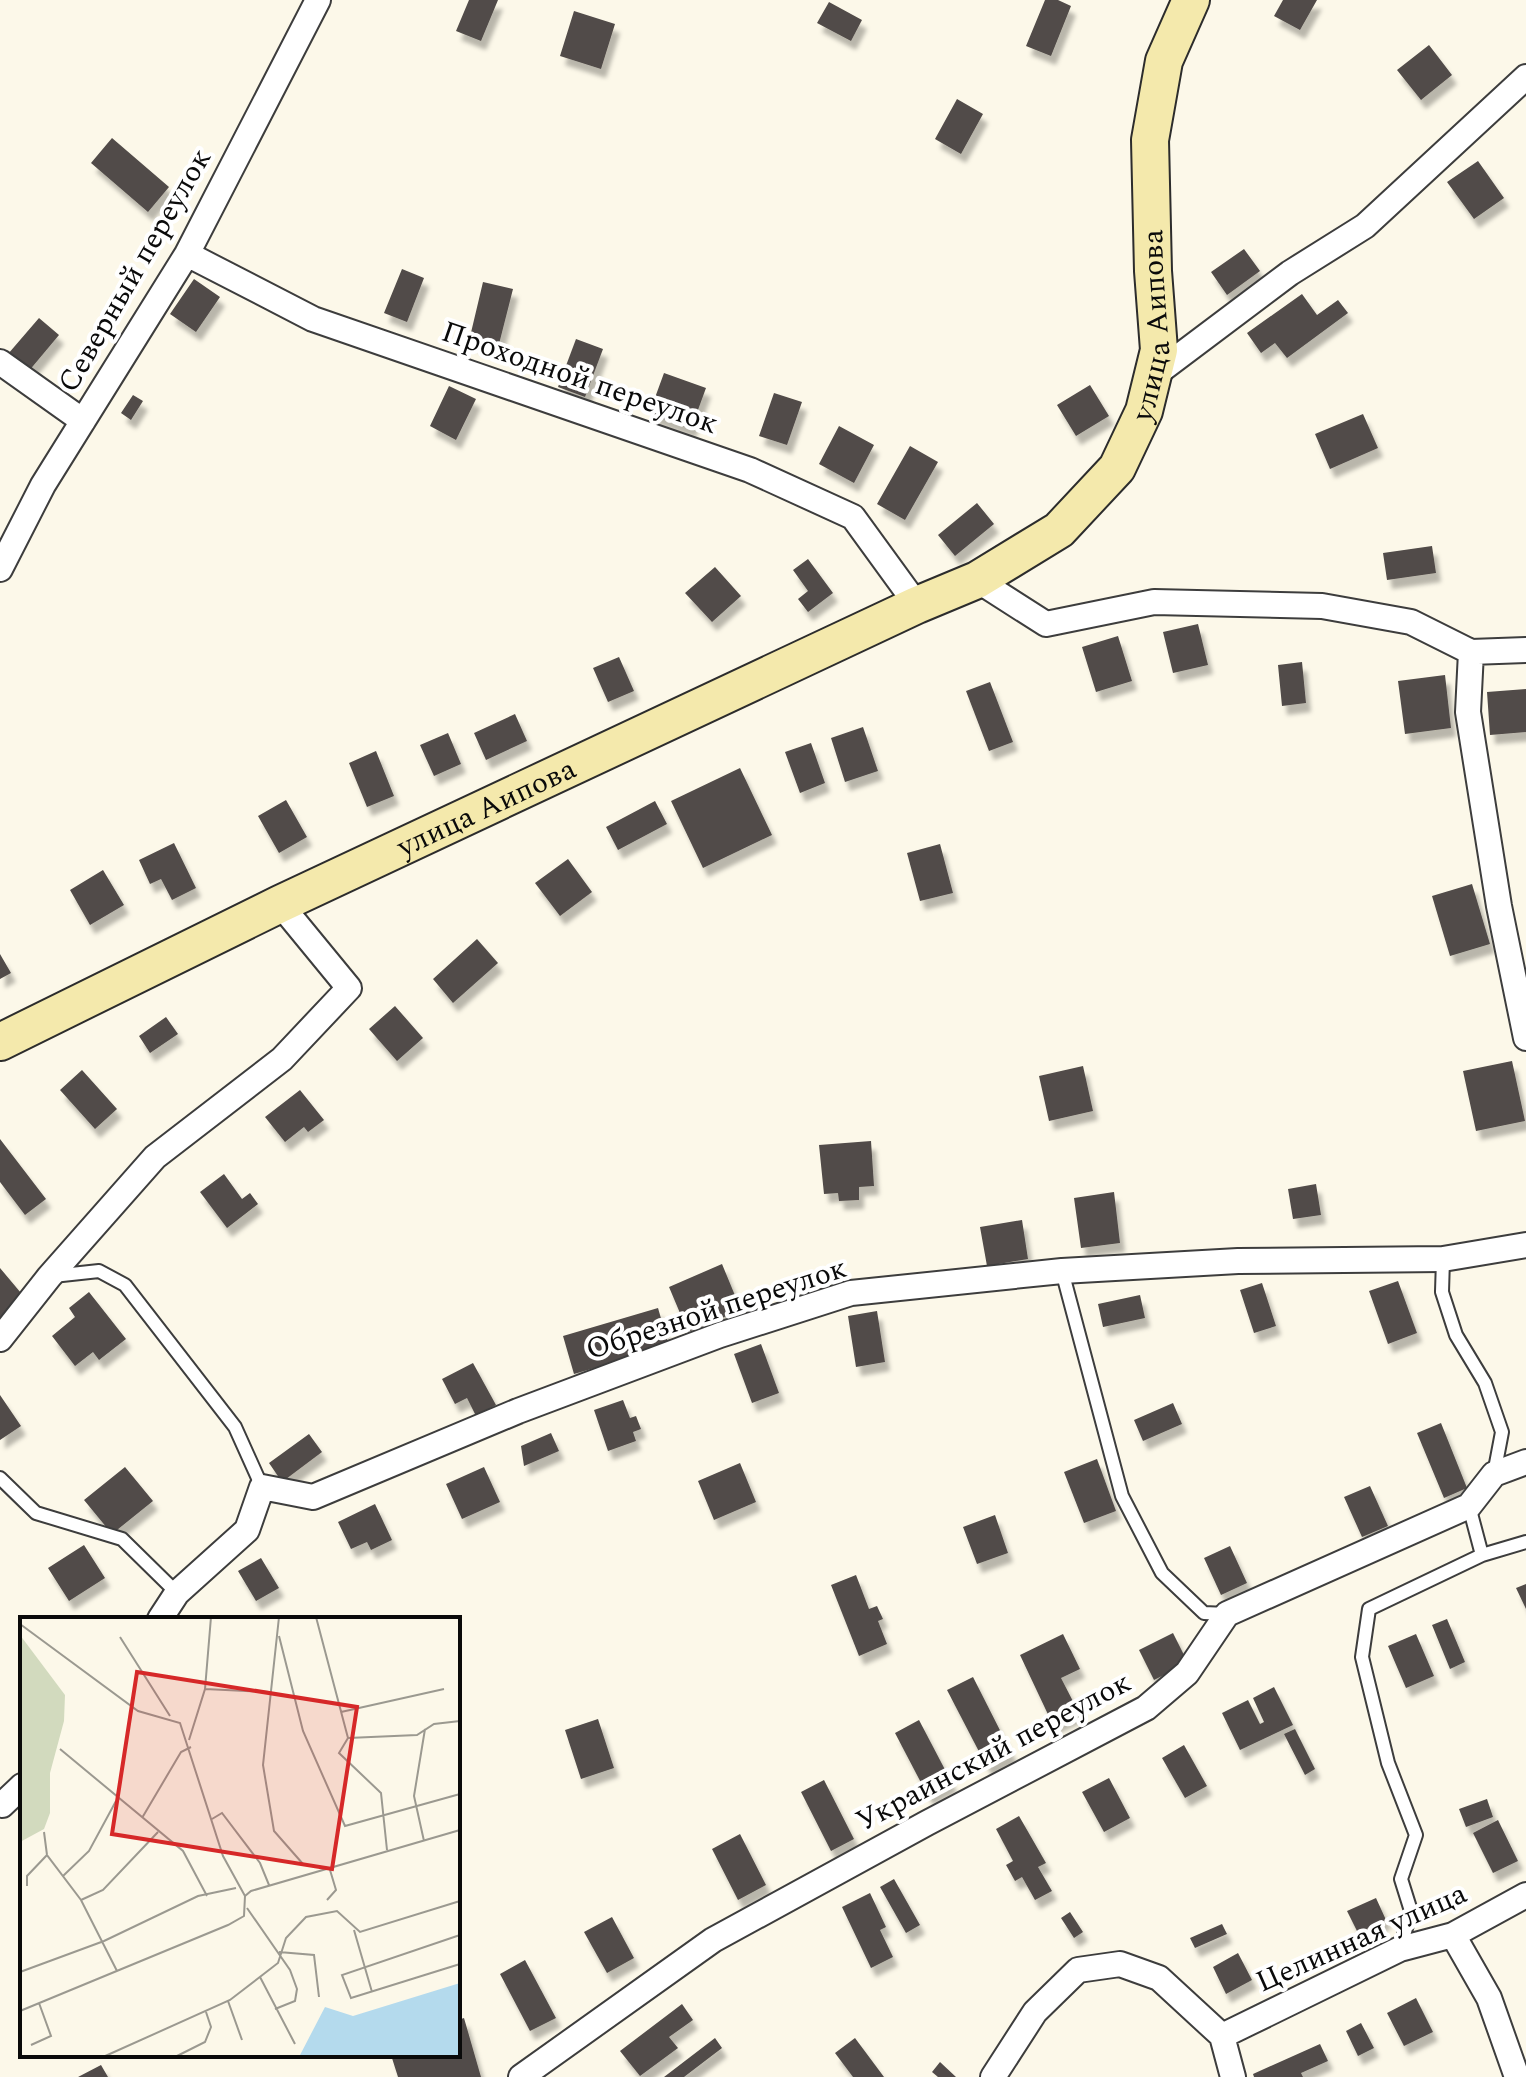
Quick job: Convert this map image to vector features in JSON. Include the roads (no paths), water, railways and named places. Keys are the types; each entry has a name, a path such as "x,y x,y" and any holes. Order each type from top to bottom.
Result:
{"street":[{"name":"Северный переулок","path":"0,569 43,485 187,254 318,0"},
{"name":"улица Аипова","path":"0,1042 280,904 917,605 977,580 1059,530 1117,468 1144,411 1153,376 1159,350 1153,271 1150,140 1164,61 1191,0"},
{"path":"1153,376 1290,273 1365,226 1526,77"},
{"name":"Проходной переулок","path":"187,254 313,319 750,470 853,517 917,605"},
{"path":"0,362 83,421"},
{"path":"977,580 1046,624 1154,602 1322,606 1411,622 1471,652 1526,650"},
{"path":"1471,652 1468,712 1499,906 1526,1038"},
{"path":"0,1339 49,1277 155,1157 282,1059 349,988 280,904"},
{"name":"Обрезной переулок","path":"262,1487 313,1497 518,1411 720,1335 851,1293 1062,1271 1238,1261 1443,1259 1526,1245"},
{"path":"1227,1614 1469,1506 1494,1474 1526,1462"},
{"path":"161,1617 177,1593 247,1530 262,1487"},
{"name":"Украинский переулок","path":"521,2077 713,1940 1146,1708 1187,1673 1227,1614"},
{"path":"2,1805 20,1788"},
{"name":"Целинная улица","path":"1222,2036 1400,1949 1453,1935 1526,1895"},
{"path":"1453,1935 1489,1998 1517,2077"},
{"path":"993,2077 1035,2012 1078,1970 1120,1964 1159,1978 1222,2036 1233,2077"}],"lane":[{"path":"1443,1259 1442,1292 1456,1335 1485,1383 1502,1432 1494,1474"},
{"path":"49,1277 99,1271 125,1285 235,1427 262,1487"},
{"path":"1062,1271 1122,1496 1162,1573 1204,1613 1227,1614"},
{"path":"0,1478 36,1513 122,1539 177,1593"},
{"path":"1469,1506 1482,1555"},
{"path":"1400,1949 1411,1911 1401,1879 1416,1835 1388,1763 1362,1657 1369,1609 1482,1555 1526,1542"}]}
